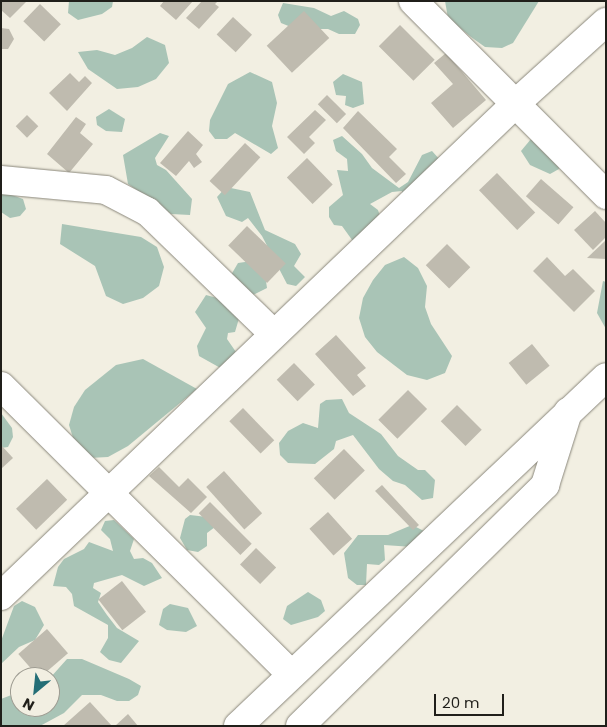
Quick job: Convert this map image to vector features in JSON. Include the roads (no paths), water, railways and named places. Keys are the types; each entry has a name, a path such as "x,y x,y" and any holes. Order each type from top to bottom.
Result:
{"street":[{"path":"413,1 606,195"},
{"path":"1,596 108,491 514,104 606,22"},
{"path":"1,180 106,190 148,212 273,333"},
{"path":"238,726 606,377"},
{"path":"1,386 291,674"},
{"path":"300,726 545,485 568,412"}]}
